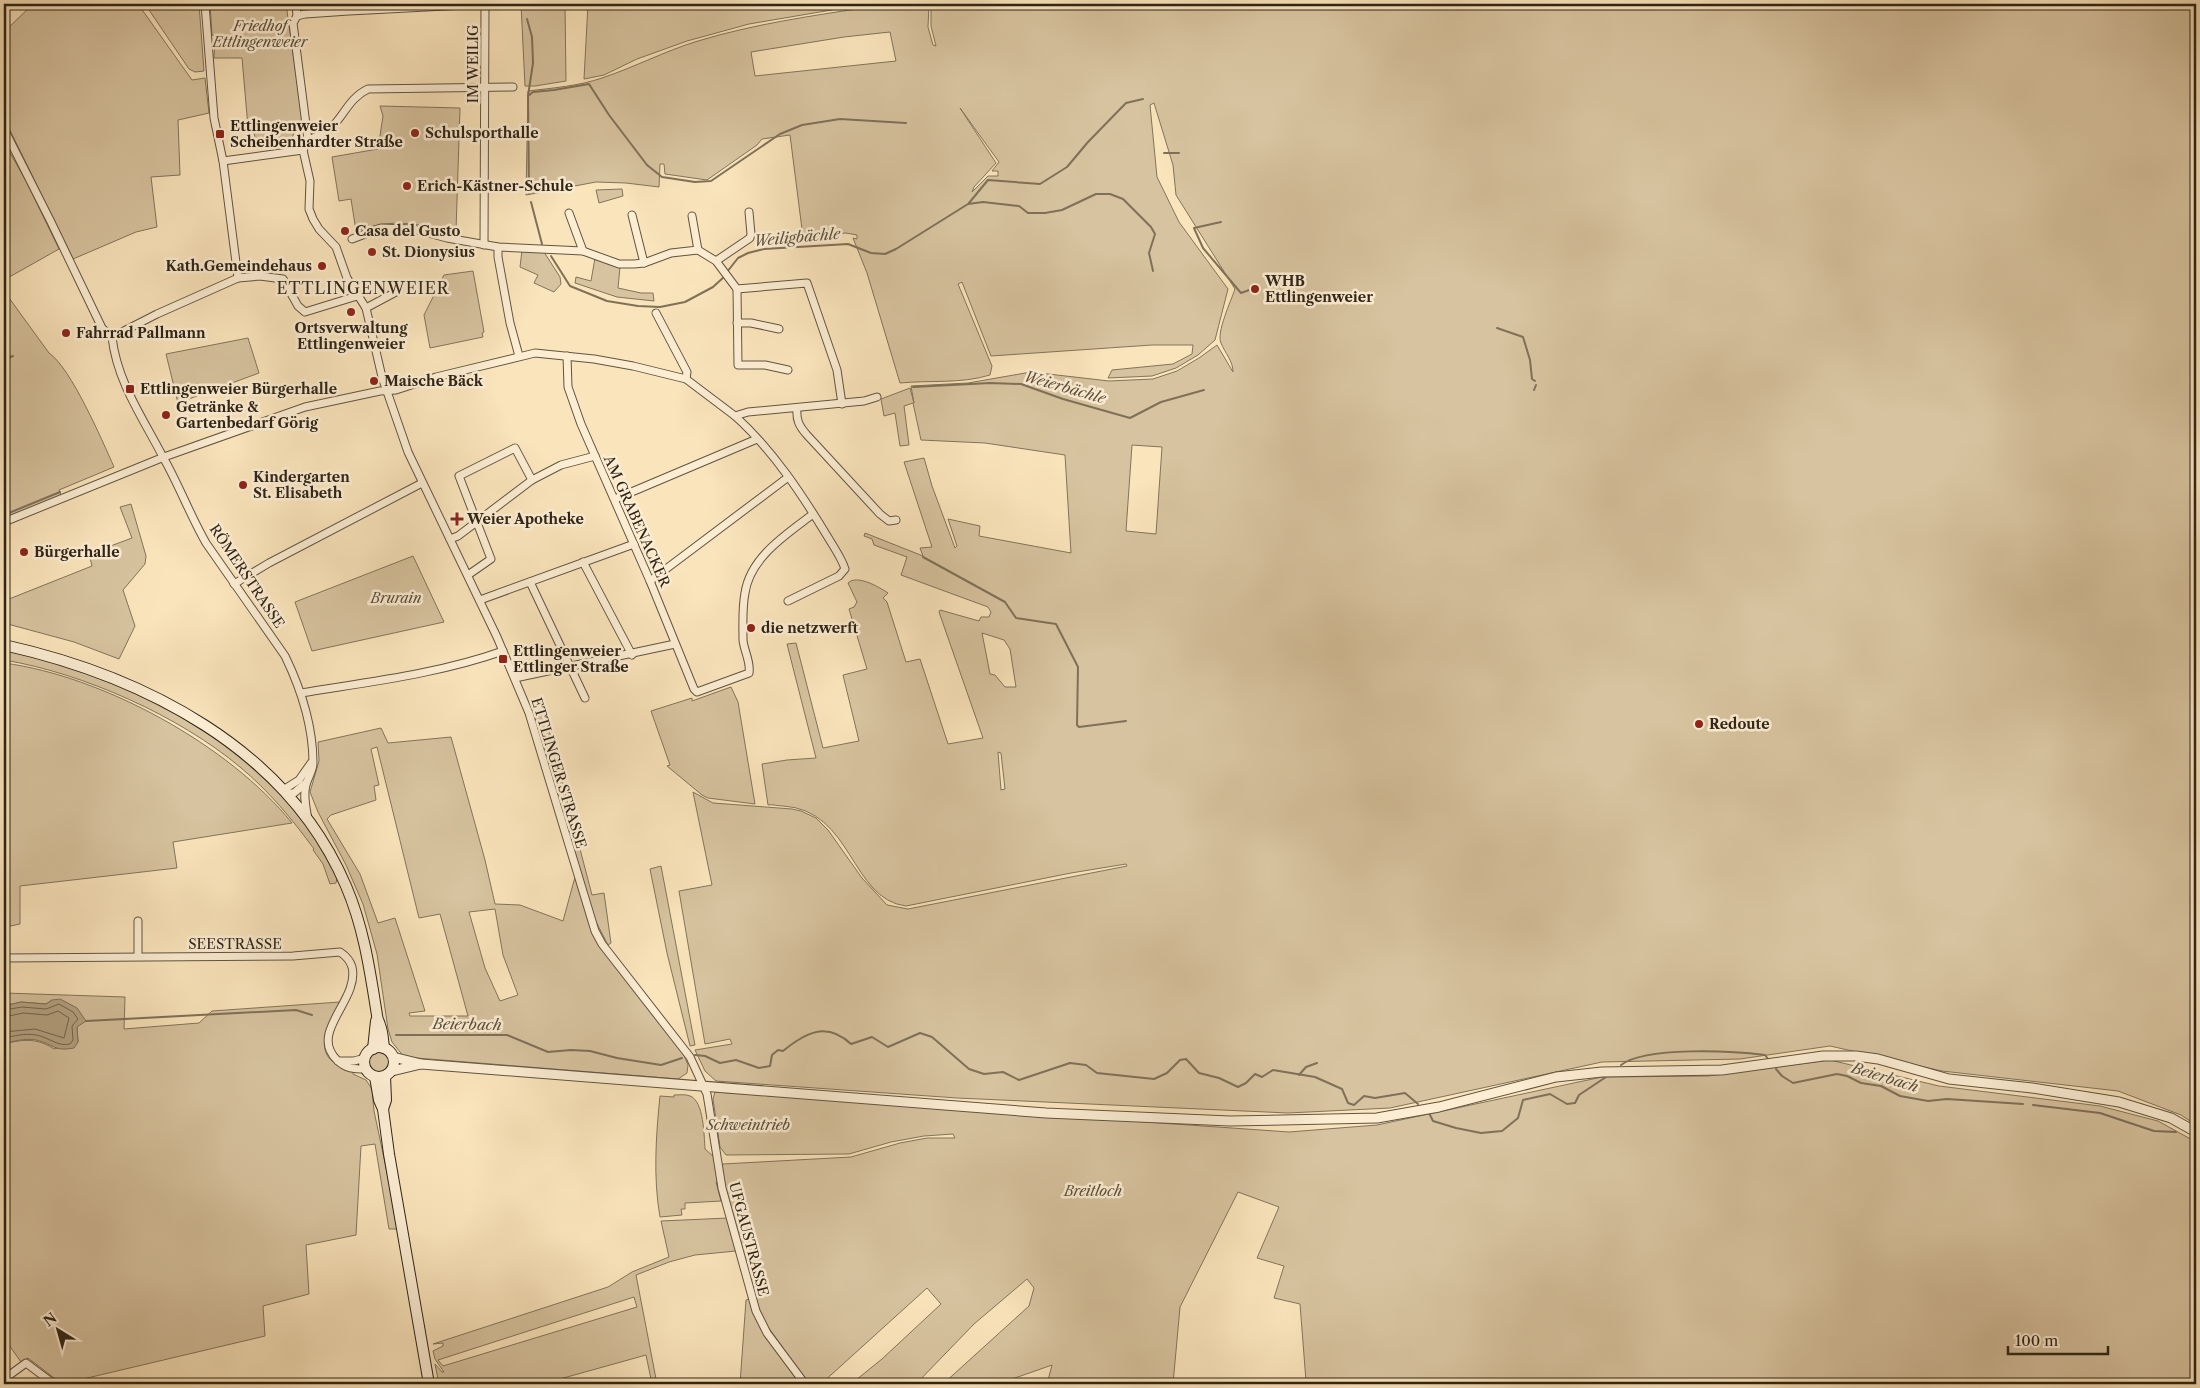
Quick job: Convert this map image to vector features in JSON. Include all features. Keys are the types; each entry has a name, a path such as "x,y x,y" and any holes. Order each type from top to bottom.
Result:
{"main road":[{"name":"RÖMERSTRASSE","path":"4,645 54,657 121,681 180,710 228,741 285,792 308,821 336,866 352,902 373,981 377,1018 380,1026 378,1048"},
{"path":"384,1074 365,1063 378,1048 390,1051 393,1056 394,1064 384,1074 379,1100 383,1109 389,1154 429,1384"}],"street":[{"path":"205,4 214,118 223,161 238,278"},
{"path":"296,4 297,16 293,23 308,140"},
{"path":"297,16 349,7 485,4"},
{"name":"IM WEILIG","path":"484,245 485,4"},
{"path":"223,161 302,150 308,140 328,131 352,100 368,89 513,87"},
{"name":"RÖMERSTRASSE","path":"4,129 102,328 112,337 114,353 123,381 164,457 206,543 285,656 301,694 309,730 312,768 304,795 308,821"},
{"name":"ETTLINGER STRASSE","path":"302,150 310,181 309,198 313,219 319,229 336,247 347,278 366,308 386,390 408,452 480,600 532,721 595,931 602,944 690,1057 703,1086"},
{"path":"716,260 750,238 748,212"},
{"path":"569,213 584,251"},
{"path":"632,215 644,263"},
{"path":"692,216 698,250"},
{"path":"352,238 382,228 413,229 498,247 584,251 619,264 644,263 671,253 698,250 716,260 737,289 738,365 765,365 788,370"},
{"path":"498,247 498,257 510,323 519,356"},
{"path":"112,337 149,318 238,278 260,276 283,279 298,306 305,312 317,310 357,296"},
{"path":"737,289 807,283 837,370 842,404"},
{"path":"366,308 396,292 400,284"},
{"path":"656,313 687,372 686,379"},
{"path":"737,324 751,323 780,329"},
{"path":"4,522 164,457 305,407 386,390 396,390 519,356 535,353 568,356 627,365 686,379 735,416 757,439 788,478 813,514 846,570 839,576 788,601"},
{"name":"AM GRABENACKER","path":"568,356 568,387 581,424 650,581 694,689 697,692 750,673 743,642 744,594 750,577 761,559 777,542 813,514"},
{"path":"735,416 748,412 842,404 876,397"},
{"path":"797,408 796,418 807,435 880,514 889,521 896,520"},
{"path":"615,499 697,466 757,439"},
{"path":"468,575 491,559 459,479 461,474 515,448 532,480"},
{"path":"450,539 532,480 562,465 595,456"},
{"path":"650,581 788,478"},
{"path":"234,584 269,563 422,483"},
{"path":"480,600 634,544"},
{"path":"583,562 632,655"},
{"path":"530,582 585,698"},
{"path":"515,678 632,655 675,644"},
{"path":"301,694 441,669 469,663 503,651"},
{"path":"285,792 304,775 312,758"},
{"path":"285,792 294,793 306,783"},
{"path":"138,921 138,956"},
{"name":"SEESTRASSE","path":"4,958 307,956 340,952 346,957 353,974 350,992 334,1022 328,1039 330,1051 338,1060 365,1063"},
{"path":"393,1056 421,1064 1046,1113 1183,1120 1319,1120 1377,1118 1407,1114 1556,1077 1593,1073 1722,1070 1823,1056 1856,1056 1878,1059 1948,1079 2032,1088 2119,1102 2171,1118 2196,1132"},
{"path":"384,1074 421,1064"},
{"name":"UFGAUSTRASSE","path":"703,1086 707,1094 722,1188 756,1311 767,1333 805,1384"},
{"path":"4,1379 26,1362 54,1384"}],"green space":[{"path":"33,4 138,4 192,80 205,78 209,113 178,120 180,175 151,177 157,227 136,232 73,259 4,118 4,32"},
{"path":"145,4 199,4 204,71 195,72 189,69"},
{"name":"Friedhof Ettlingenweier","path":"210,4 286,4 304,130 294,133 292,138 256,143 253,127 248,127 242,58 214,58 215,36 212,35"},
{"path":"521,4 565,4 566,81 525,86"},
{"path":"588,4 867,4 749,24 687,41 637,59 604,75 584,79"},
{"path":"873,4 929,4 928,27 933,45 936,46 931,26 931,4 2196,4 2196,1125 2181,1115 2118,1091 1942,1071 1830,1046 1740,1059 1602,1062 1390,1108 1288,1113 957,1098 716,1081 705,1071 695,1050 732,1044 730,1039 705,1044 679,891 712,885 693,792 713,803 792,809 816,818 828,830 862,878 887,905 908,909 1127,866 1126,864 1071,873 906,906 888,900 873,888 838,838 824,822 806,811 768,805 762,764 816,758 787,644 796,643 823,748 859,741 843,675 867,669 849,609 854,607 857,602 848,583 852,581 868,582 888,593 883,598 887,602 906,662 920,659 948,744 983,738 939,612 940,610 979,621 981,617 989,617 991,612 988,607 901,575 907,557 874,545 872,539 864,536 865,533 923,556 920,548 932,547 904,462 924,458 932,486 955,548 957,546 948,519 980,526 979,536 1071,553 1065,455 985,443 921,440 913,403 904,406 909,445 900,446 895,413 884,416 881,399 910,388 914,403 911,386 968,383 1031,372 1109,381 1153,379 1177,371 1217,345 1233,372 1232,364 1220,338 1222,325 1235,289 1176,195 1173,165 1154,103 1150,105 1157,177 1179,222 1228,289 1215,340 1198,355 1176,368 1152,376 1108,378 1112,370 1173,364 1192,354 1193,345 1152,345 991,356 962,282 958,284 992,366 990,375 957,381 900,383 867,273 853,238 857,239 857,235 846,233 803,237 790,135 762,139 757,145 707,180 665,174 664,164 660,164 659,187 596,182 526,195 528,91 593,81 686,45 719,35 783,21 869,7","holes":["890,32 896,61 755,76 751,52 844,37","960,108 999,162 992,171 998,171 998,176 988,176 972,192 974,187 996,163","1132,445 1162,447 1156,534 1126,531","982,633 1004,640 1010,649 1016,687 1005,687 995,675 990,674","998,752 1001,753 1005,789 1001,790"]},
{"path":"380,106 460,108 456,231 406,223 394,223 356,231 351,199 339,201 332,157 378,149 383,116"},
{"path":"4,142 26,181 59,249 4,280"},
{"path":"622,189 623,196 599,203 596,190"},
{"path":"522,250 544,252 560,277 561,284 554,292 534,283 538,275 520,267"},
{"path":"595,258 620,267 618,288 641,293 653,293 654,301 617,297 575,283 576,277 591,281"},
{"path":"473,271 484,332 482,333 483,337 430,348 424,315 444,275"},
{"path":"4,291 49,353 67,373 114,467 59,490 61,495 4,519"},
{"path":"248,338 259,373 178,403 166,354"},
{"path":"131,504 146,556 145,564 123,590 135,626 119,659 74,642 4,623 4,601 92,566 89,554 132,538 120,507"},
{"name":"Brurain","path":"413,556 444,622 312,651 295,602"},
{"path":"4,650 58,664 137,694 186,720 220,742 265,780 298,814 325,856 337,878 336,883 330,884 323,864 314,849 280,806 251,776 216,748 159,714 129,699 66,675 4,660"},
{"path":"4,663 42,670 82,683 122,699 162,719 234,767 266,794 292,823 173,842 177,868 20,886 20,924 6,927 4,883"},
{"path":"731,687 738,702 755,804 708,798 667,766 670,765 651,711 692,698 692,701"},
{"path":"544,711 592,895 604,893 611,943 608,945 592,914 533,712"},
{"path":"381,728 388,743 451,737 485,860 495,904 520,905 563,921 575,877 590,927 599,945 681,1048 688,1065 687,1073 678,1079 404,1057 392,1042 388,1029 377,954 363,904 310,792 319,761 318,742","holes":["377,747 419,918 440,914 468,1016 410,1016 409,1013 425,1011 395,918 378,923 360,874 327,819 331,815 376,800 374,786 379,785 371,749","495,909 503,955 518,995 500,1001 485,968 469,912"]},
{"path":"661,866 695,1045 690,1046 667,953 650,869"},
{"path":"4,993 125,997 124,1029 199,1023 212,1011 340,1002 326,1033 324,1043 326,1052 330,1059 339,1066 353,1070 353,1074 366,1080 372,1089 374,1111 399,1229 389,1229 375,1144 361,1146 356,1235 306,1245 309,1294 263,1306 265,1336 62,1384 28,1358 21,1362 4,1338 4,1044 30,1040 48,1045 54,1049 78,1042 77,1027 52,1000 46,1004 21,1002 4,1006"},
{"path":"379,1051 387,1054 390,1062 387,1070 379,1073 371,1070 368,1062 371,1054"},
{"path":"1830,1060 1939,1086 2100,1106 2158,1121 2196,1142 2196,1384 1310,1384 1306,1381 1300,1304 1274,1298 1284,1266 1257,1258 1279,1207 1238,1192 1180,1307 1173,1384 1047,1384 1052,1365 998,1384 943,1384 1029,1306 1034,1288 1027,1279 974,1324 916,1384 851,1384 882,1359 941,1304 927,1288 821,1384 809,1384 763,1320 755,1298 725,1190 721,1167 723,1164 851,1157 900,1143 927,1138 955,1138 953,1134 924,1136 891,1142 849,1154 726,1155 720,1147 713,1099 715,1092 1289,1132 1377,1125 1602,1077 1708,1076"},
{"path":"674,1095 690,1096 695,1099 698,1105 704,1128 705,1149 715,1158 718,1181 716,1182 721,1201 685,1203 685,1209 681,1209 682,1215 660,1217 656,1172 656,1141 660,1096 674,1097"},
{"path":"728,1218 736,1251 695,1255 669,1262 636,1275 657,1384 652,1384 646,1355 542,1384 439,1384 435,1364 444,1372 435,1359 433,1351 443,1346 443,1343 433,1344 608,1287 632,1272 669,1257 661,1221","holes":["634,1297 637,1307 443,1366 438,1360"]},
{"path":"749,1299 756,1318 802,1384 740,1384 746,1300"}],"water":[{"path":"60,999 77,1008 86,1021 77,1027 78,1042 74,1048 62,1049 32,1039 4,1044 4,1006 21,1002 46,1004 52,1000"}],"waterway":[{"name":"Weiligbächle","path":"527,19 532,37 533,63 528,96 529,194"},
{"path":"528,96 533,92 589,84 609,115 647,165 662,177 695,182 711,181 780,134 802,125 840,119 906,123"},
{"path":"969,203 988,180 1040,184 1067,167 1088,142 1126,103 1143,99"},
{"path":"1164,153 1179,153"},
{"name":"Weiligbächle","path":"727,272 738,258 764,249 848,244 871,253 885,254 968,204 983,202 1019,206 1028,213 1045,213 1062,210 1096,194 1110,194 1123,199 1151,227 1155,234 1149,253 1153,271"},
{"name":"Weiligbächle","path":"531,202 542,244"},
{"name":"Weiligbächle","path":"1221,222 1194,228 1203,248 1241,293 1252,289"},
{"name":"Weiligbächle","path":"551,256 570,286 607,301 638,306 660,307 685,302 713,287 725,276"},
{"path":"1497,328 1523,337 1530,360 1532,379 1535,381"},
{"path":"4,360 13,356"},
{"name":"Weierbächle","path":"913,387 990,383 1021,384 1063,399 1130,418 1161,402 1204,390"},
{"path":"1534,390 1536,385"},
{"path":"4,515 60,492"},
{"path":"923,557 1005,602 1016,618 1056,624 1078,667 1077,725 1079,727 1126,721"},
{"name":"Beierbach","path":"86,1021 296,1010 312,1015"},
{"name":"Beierbach","path":"695,1055 705,1056 720,1063 736,1060 759,1068 770,1066 772,1055 778,1050 783,1051 799,1039 816,1032 833,1033 851,1044 872,1037 888,1047 920,1033 932,1037 969,1069 984,1074 1003,1072 1019,1080 1070,1063 1086,1065 1097,1073 1154,1079 1167,1073 1180,1060 1186,1059 1199,1073 1219,1078 1238,1087 1246,1083 1255,1074 1262,1077 1273,1070 1315,1077 1342,1089 1348,1103 1354,1105 1364,1096 1375,1098 1405,1093 1418,1104"},
{"name":"Beierbach","path":"396,1035 507,1035 548,1052 590,1051 617,1058 661,1065 682,1058"},
{"name":"Beierbach","path":"1621,1065 1633,1059 1650,1055 1690,1051 1765,1055 1768,1059"},
{"path":"1299,1075 1306,1067 1317,1063"},
{"name":"Beierbach","path":"1776,1069 1782,1076 1793,1083 1837,1074 1847,1076 1861,1083 1881,1086 1900,1096 1928,1101 1947,1099 2023,1104"},
{"name":"Beierbach","path":"1429,1113 1433,1121 1456,1128 1481,1133 1502,1131 1518,1118 1523,1100 1550,1094 1567,1104 1575,1103 1579,1095 1606,1077"},
{"name":"Beierbach","path":"2033,1105 2100,1113 2154,1131 2176,1132"}],"place":[{"name":"Schulsporthalle","path":"415,133"},
{"name":"Ettlingenweier Scheibenhardter Straße","path":"220,134"},
{"name":"Erich-Kästner-Schule","path":"407,186"},
{"name":"Casa del Gusto","path":"345,231"},
{"name":"St. Dionysius","path":"372,252"},
{"name":"Kath.Gemeindehaus","path":"322,266"},
{"name":"WHB Ettlingenweier","path":"1255,289"},
{"name":"Ortsverwaltung Ettlingenweier","path":"351,312"},
{"name":"Fahrrad Pallmann","path":"66,333"},
{"name":"Maische Bäck","path":"374,381"},
{"name":"Ettlingenweier Bürgerhalle","path":"130,389"},
{"name":"Getränke & Gartenbedarf Görig","path":"166,415"},
{"name":"Kindergarten St. Elisabeth","path":"243,485"},
{"name":"Weier Apotheke","path":"457,519"},
{"name":"Bürgerhalle","path":"24,552"},
{"name":"die netzwerft","path":"751,628"},
{"name":"Ettlingenweier Ettlinger Straße","path":"503,659"},
{"name":"Redoute","path":"1699,724"}],"district":[{"name":"ETTLINGENWEIER","path":"363,288"}],"park label":[{"name":"Schweintrieb","path":"748,1125"},
{"name":"Breitloch","path":"1093,1191"}]}
